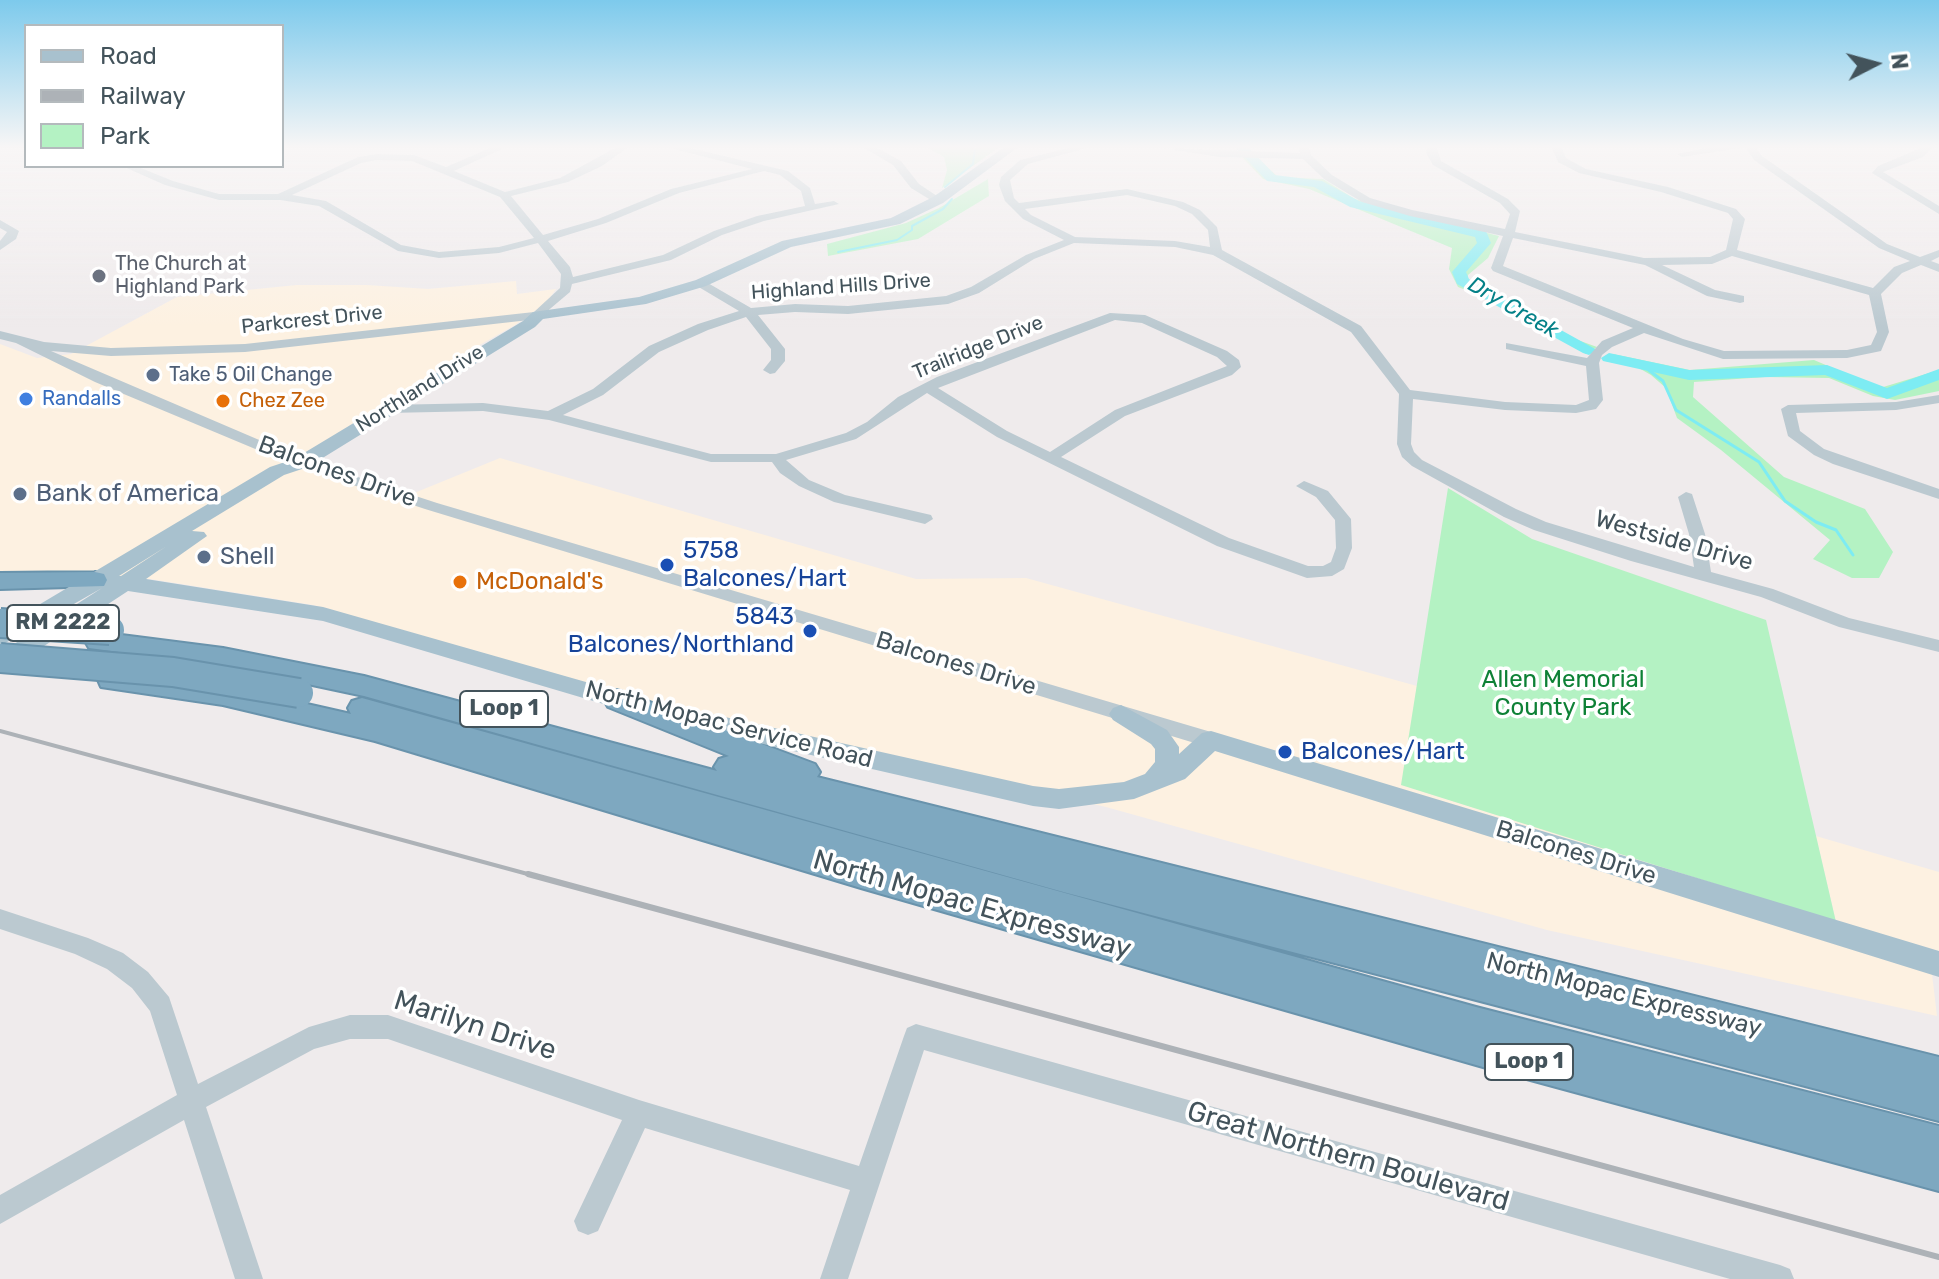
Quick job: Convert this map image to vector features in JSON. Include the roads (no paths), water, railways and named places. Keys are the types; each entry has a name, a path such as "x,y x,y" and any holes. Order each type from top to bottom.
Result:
{"highway":[{"path":"0,581 95,580"},
{"name":"North Mopac Expressway","path":"0,623 264,652 368,674 1939,1075"},
{"path":"0,636 104,636 364,686 1067,879 1939,1102"},
{"path":"0,658 173,672 292,700 423,725 1476,1024 1939,1145"},
{"name":"North Mopac Expressway","path":"0,671 292,700 448,751 861,874 1536,1064 1939,1172"},
{"path":"618,700 660,719 894,807"},
{"path":"932,840 1173,895 1219,892"},
{"path":"885,857 1122,947"}],"main road":[{"name":"RM 2222","path":"467,359 544,326 701,283 787,244 895,221 922,208"},
{"name":"RM 2222","path":"538,315 604,308"},
{"name":"Northland Drive","path":"0,636 95,580 158,552 291,476 301,463 529,324 538,315"},
{"name":"Northland Drive","path":"0,664 127,583 158,552"},
{"path":"45,579 158,552 163,582 169,588"},
{"name":"North Mopac Service Road","path":"95,580 273,605 371,626 618,700 778,740 1033,796 1092,797 1125,792 1176,772 1211,740"},
{"path":"1121,714 1159,737 1167,747 1167,764 1152,782"},
{"name":"Balcones Drive","path":"1211,740 1939,964"}],"street":[{"path":"331,208 375,237 418,253 463,255 542,239 634,208"},
{"path":"515,208 564,267 567,282 559,297 538,315"},
{"path":"567,282 645,265 744,223 811,208"},
{"path":"1017,208 1038,224 1073,240"},
{"path":"1187,208 1196,212 1213,229 1216,252"},
{"path":"1392,208 1507,235 1644,262 1712,260 1731,252 1875,293"},
{"path":"1513,208 1516,213 1495,265 1497,268 1642,329 1723,355 1812,356 1876,348 1883,332 1875,293"},
{"path":"1722,208 1732,211 1739,219 1731,252"},
{"path":"1832,208 1883,246 1939,268"},
{"path":"0,223 13,231 12,237 0,247"},
{"name":"Highland Hills Drive","path":"550,416 598,392 665,342 749,312 795,308 848,310 948,300 975,290 1030,257 1073,240 1159,242 1216,252 1356,329 1406,394"},
{"path":"1875,293 1898,270 1939,253"},
{"path":"1644,262 1711,293 1740,299"},
{"path":"701,283 749,312 778,349 778,361 770,370"},
{"name":"Parkcrest Drive","path":"89,351 130,353 245,348 538,315"},
{"name":"Trailridge Drive","path":"550,416 684,453 711,458 776,458 851,436 927,387 1114,316 1145,319 1222,354 1234,363 1234,367 1227,372 1120,413 1050,458"},
{"path":"1406,394 1505,406 1576,409 1591,406 1596,400 1592,363 1596,353 1607,344 1642,329"},
{"path":"0,335 22,342 89,351 91,375"},
{"name":"Balcones Drive","path":"22,342 91,375 301,463 431,506 1211,740"},
{"path":"1511,346 1592,363"},
{"path":"110,383 102,373 105,363 130,353"},
{"path":"927,387 1002,434 1223,542 1307,572 1326,572 1338,565 1344,548 1343,519 1322,494 1304,486"},
{"name":"Westside Drive","path":"1406,394 1404,444 1407,454 1417,463 1540,526 1774,595 1845,623 1939,646"},
{"path":"1939,399 1896,406 1788,409 1793,433 1819,452 1939,494"},
{"path":"387,409 455,405 550,416"},
{"path":"776,458 785,470 804,483 840,499 925,519"},
{"path":"1686,497 1697,534 1703,574"},
{"path":"1,922 80,945 115,961 140,980 160,1005 249,1279"},
{"name":"Marilyn Drive","path":"0,1210 190,1102 309,1039 350,1027 388,1027 639,1113 867,1182"},
{"name":"Great Northern Boulevard","path":"867,1182 916,1036 1723,1271 1780,1279"},
{"path":"588,1221 639,1113"},
{"path":"834,1279 867,1182"}],"waterway":[{"path":"838,252 897,240 912,230 912,226 944,208"},
{"name":"Dry Creek","path":"1370,208 1481,234 1484,243 1459,272 1462,281 1589,350"},
{"name":"Dry Creek","path":"1609,358 1689,375 1827,370 1887,394 1939,374"},
{"path":"1642,365 1663,381 1676,410 1759,462 1785,501 1816,522 1836,530 1853,555"}],"railway":[{"path":"0,731 535,876"},
{"path":"528,874 1939,1257"}],"place":[{"name":"The Church at Highland Park","path":"99,276"},
{"name":"Take 5 Oil Change","path":"153,375"},
{"name":"Randalls","path":"26,399"},
{"name":"Chez Zee","path":"223,401"},
{"name":"Bank of America","path":"20,494"},
{"name":"Shell","path":"204,557"},
{"name":"5758 Balcones/Hart","path":"667,565"},
{"name":"McDonald's","path":"460,582"},
{"name":"5843 Balcones/Northland","path":"810,631"},
{"name":"Balcones/Hart","path":"1285,752"}],"park label":[{"name":"Allen Memorial County Park","path":"1563,694"}]}
